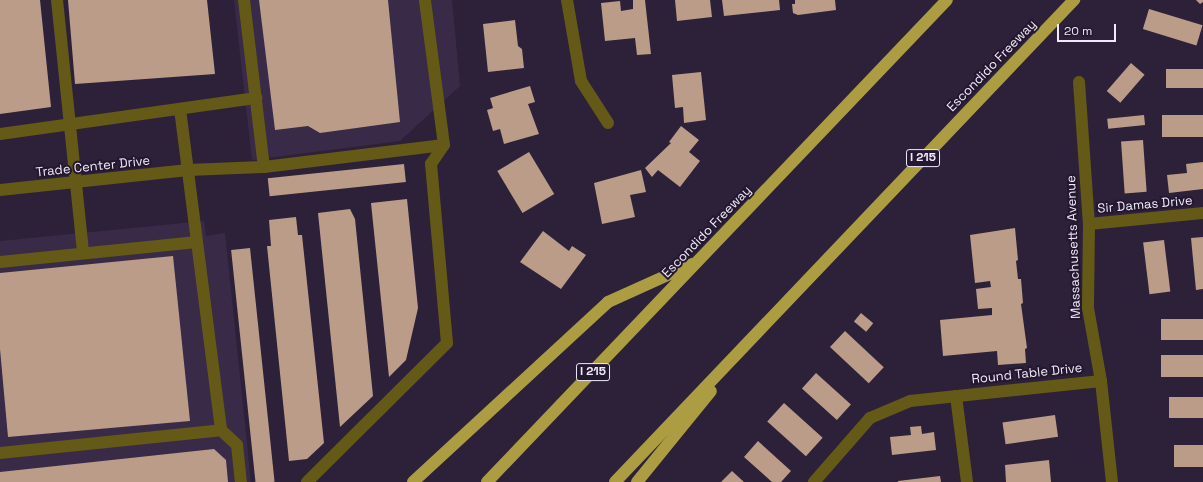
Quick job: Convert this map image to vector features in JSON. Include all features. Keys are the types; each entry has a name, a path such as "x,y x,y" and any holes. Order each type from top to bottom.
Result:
{"highway":[{"name":"Escondido Freeway","path":"487,482 947,0"},
{"name":"Escondido Freeway","path":"616,482 773,315 1074,0"},
{"path":"413,482 608,302 698,261"},
{"path":"637,482 773,315"}],"street":[{"path":"57,0 68,124 83,253"},
{"path":"244,0 264,167"},
{"path":"307,482 447,343 431,164 444,145 426,0"},
{"path":"567,0 581,81 608,122"},
{"name":"Massachusetts Avenue","path":"1078,82 1089,224 1088,308 1101,381 1112,482"},
{"path":"0,134 256,98"},
{"path":"180,109 221,430 236,445 241,482"},
{"name":"Trade Center Drive","path":"0,190 188,170 264,167 444,145"},
{"name":"Sir Damas Drive","path":"1089,224 1203,213"},
{"path":"0,262 197,242"},
{"name":"Round Table Drive","path":"814,482 870,418 910,402 1101,381"},
{"name":"Round Table Drive","path":"956,396 967,482"},
{"path":"0,453 221,430"}],"shaded area":[{"path":"234,0 452,0 460,86 400,141 252,160"},
{"path":"204,221 206,236 225,233 251,482 0,482 0,241"}],"building":[{"path":"0,0 40,0 51,107 0,114"},
{"path":"68,0 207,0 215,74 75,84"},
{"path":"259,0 388,0 400,122 320,133 308,126 275,130"},
{"path":"633,0 645,0 651,54 637,55 635,38 605,41 601,3 620,1 621,11 633,9"},
{"path":"675,0 710,0 712,17 677,21"},
{"path":"722,0 779,0 780,10 724,16"},
{"path":"795,0 835,0 836,10 798,15 793,13 792,4 795,4"},
{"path":"1196,0 1203,0 1203,2 1200,4"},
{"path":"1149,9 1203,25 1196,45 1143,29"},
{"path":"515,20 518,46 522,49 524,68 488,72 483,24"},
{"path":"1131,63 1145,75 1120,103 1107,91"},
{"path":"1166,69 1203,69 1203,88 1166,88"},
{"path":"701,72 706,120 684,123 683,107 675,108 672,75"},
{"path":"530,86 535,102 528,104 539,134 504,144 500,129 493,131 487,110 493,108 490,98"},
{"path":"1144,115 1145,125 1108,129 1107,119"},
{"path":"1162,115 1203,115 1203,137 1162,137"},
{"path":"681,126 699,140 689,152 700,161 680,187 658,170 652,177 645,168 671,143 669,142"},
{"path":"1143,140 1147,192 1125,193 1121,142"},
{"path":"529,152 554,194 523,213 497,171"},
{"path":"1203,162 1203,189 1169,193 1167,175 1187,173 1186,164"},
{"path":"404,164 406,182 270,196 268,178"},
{"path":"641,170 646,192 630,195 635,217 602,224 594,183"},
{"path":"407,199 418,308 406,360 389,377 371,203"},
{"path":"350,209 355,219 373,396 340,427 318,213"},
{"path":"296,217 298,235 302,235 324,443 307,459 289,461 267,246 271,246 269,220"},
{"path":"1015,228 1018,260 1016,261 1018,279 1021,279 1023,303 1021,304 1027,348 1025,349 1026,363 998,365 997,351 943,356 940,320 992,315 992,308 978,309 976,289 991,287 990,281 975,283 970,235"},
{"path":"543,231 569,251 572,246 586,255 561,289 520,262"},
{"path":"1203,237 1203,289 1196,290 1191,238"},
{"path":"1164,240 1170,292 1149,294 1143,243"},
{"path":"250,248 275,482 255,482 231,250"},
{"path":"173,256 190,421 8,437 0,349 0,273"},
{"path":"861,313 873,323 866,332 854,321"},
{"path":"1161,319 1203,319 1203,340 1161,340"},
{"path":"845,331 884,367 869,383 830,347"},
{"path":"1161,355 1203,355 1203,377 1161,377"},
{"path":"816,373 851,404 837,420 802,389"},
{"path":"1169,397 1203,397 1203,418 1169,418"},
{"path":"784,403 823,438 806,456 767,422"},
{"path":"1055,415 1058,437 1006,444 1003,422"},
{"path":"921,426 922,434 934,432 936,450 892,455 890,437 911,435 910,427"},
{"path":"758,441 791,471 781,482 772,482 744,457"},
{"path":"1174,445 1203,445 1203,467 1174,467"},
{"path":"214,449 226,460 228,482 0,482 0,472"},
{"path":"1049,460 1051,482 1006,482 1005,465"},
{"path":"732,471 744,482 721,482"},
{"path":"940,476 941,482 898,482 898,481"}]}
